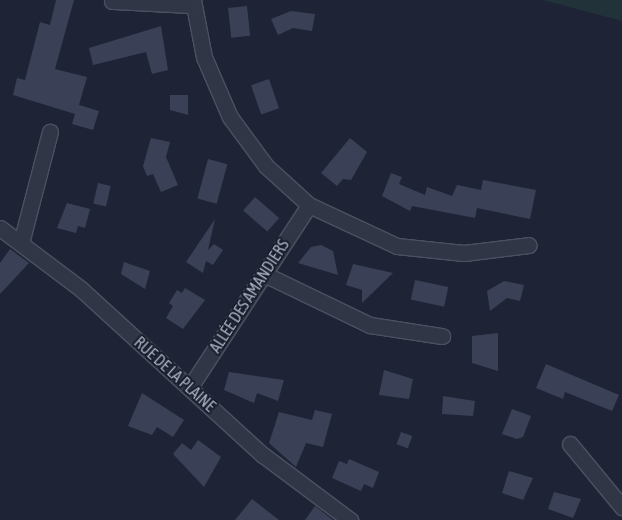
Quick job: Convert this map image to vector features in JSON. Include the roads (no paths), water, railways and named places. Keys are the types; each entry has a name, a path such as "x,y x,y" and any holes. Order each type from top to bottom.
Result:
{"street":[{"path":"112,1 192,2 204,57 230,117 266,166 309,205 397,246 464,253 529,245"},
{"path":"21,243 50,132"},
{"name":"ALLÉE DES AMANDIERS","path":"190,387 309,205"},
{"name":"RUE DE LA PLAINE","path":"0,228 21,243 190,387 263,455 350,520"},
{"path":"264,274 370,324 442,336"},
{"path":"570,444 622,507"}]}
